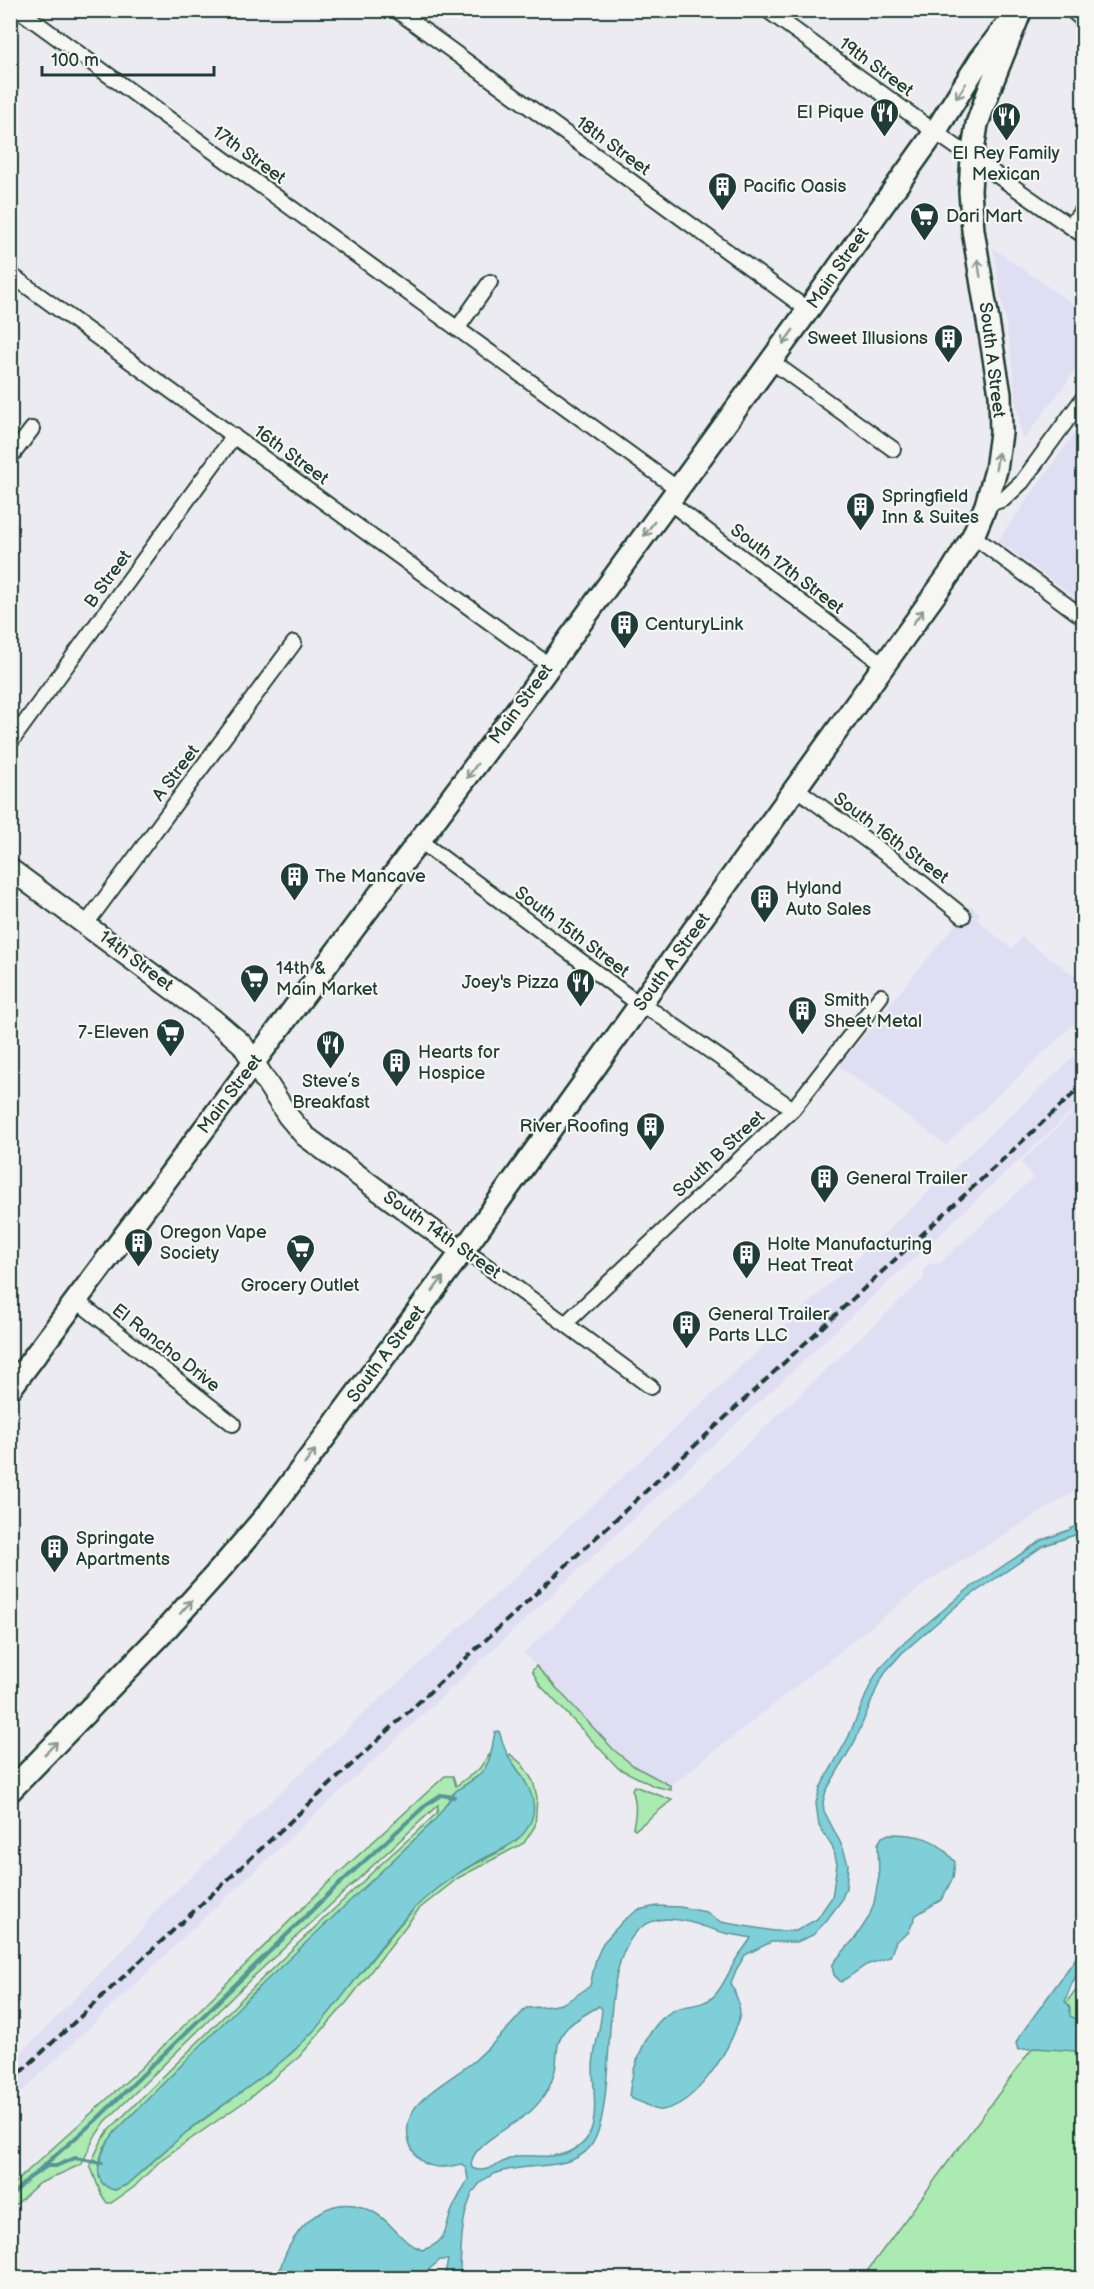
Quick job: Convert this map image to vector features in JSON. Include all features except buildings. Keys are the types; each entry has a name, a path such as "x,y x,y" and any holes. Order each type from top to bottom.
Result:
{"main road":[{"name":"Main Street","path":"10,1389 550,666 808,310 934,132 980,60 1019,10"},
{"name":"South A Street","path":"10,1791 158,1638 270,1510 462,1252 797,789 951,572 973,536 996,470 1001,433 1000,394 973,230 970,191 972,158 977,124 1019,10"},
{"name":"14th Street","path":"10,869 214,1020 242,1044 254,1062"},
{"name":"South 14th Street","path":"254,1062 288,1116 305,1136 462,1252"}],"street":[{"name":"17th Street","path":"20,10 457,328 673,496"},
{"name":"18th Street","path":"396,10 808,310"},
{"name":"19th Street","path":"767,10 934,132 1083,236"},
{"path":"1071,10 1083,21"},
{"path":"1070,226 1083,208"},
{"name":"16th Street","path":"10,274 550,666"},
{"path":"457,328 490,282"},
{"path":"771,361 893,449"},
{"path":"986,504 1004,499 1022,482 1083,397"},
{"path":"10,458 32,429"},
{"name":"B Street","path":"10,743 234,436"},
{"name":"South 17th Street","path":"673,496 884,665"},
{"path":"973,536 1083,618"},
{"name":"A Street","path":"86,924 294,643"},
{"name":"South 16th Street","path":"797,789 895,861 963,916"},
{"name":"South 15th Street","path":"420,842 640,1005 674,1025 793,1109"},
{"name":"South B Street","path":"566,1323 793,1109 881,996"},
{"name":"South 14th Street","path":"462,1252 477,1259 651,1387"},
{"name":"El Rancho Drive","path":"76,1301 233,1424"}],"shaded area":[{"path":"993,248 1080,309 1078,312 1083,317 1083,360 1025,438 1021,436 1010,348"},
{"path":"1083,421 1083,603 998,541"},
{"path":"971,906 980,914 976,919 1012,949 1021,937 1083,982 1083,1015 946,1145 839,1066"},
{"path":"1083,1048 1083,1101 203,1919 11,2102 11,2062 134,1939 156,1910 359,1718 499,1592"},
{"path":"1083,1103 1083,1482 1072,1493 927,1582 671,1786 634,1766 598,1734 524,1653 924,1278 924,1268 929,1264 940,1263 1033,1178 1021,1162"}],"green space":[{"path":"536,1666 614,1750 634,1766 671,1786 671,1790 654,1786 618,1768 540,1685 532,1671"},
{"path":"510,1754 522,1764 533,1781 537,1797 535,1826 524,1843 458,1878 419,1909 347,2002 299,2057 247,2100 162,2159 133,2188 111,2203 107,2203 101,2194 90,2165 109,2130 282,1959 437,1813 438,1805 253,1977 105,2122 94,2138 82,2164 38,2184 11,2209 11,2186 140,2069 329,1882 445,1776 453,1776 456,1786 479,1769 489,1755 489,1762 482,1773 453,1794 434,1821 231,2016 115,2132 104,2147 98,2165 107,2187 115,2190 126,2185 183,2135 293,2052 327,2015 421,1901 454,1875 505,1849 531,1798 524,1779 508,1756"},
{"path":"634,1786 672,1800 635,1830 633,1828 635,1804 632,1789"},
{"path":"1083,1980 1083,2278 862,2278"}],"water":[{"path":"1083,1521 1083,1529 1080,1533 1043,1546 961,1602 902,1653 887,1670 879,1683 855,1741 826,1791 823,1802 824,1811 843,1848 848,1864 846,1888 841,1901 813,1935 797,1942 771,1942 745,1955 731,1983 740,2009 735,2031 720,2060 699,2087 675,2106 662,2110 657,2110 629,2096 638,2058 659,2022 669,2013 702,2003 714,1996 751,1938 690,1922 668,1919 642,1927 625,1948 616,1979 611,2015 606,2092 600,2124 590,2147 577,2157 561,2163 508,2170 491,2175 478,2185 469,2202 464,2220 459,2278 444,2278 448,2260 440,2260 419,2278 278,2278 290,2245 300,2230 326,2209 341,2205 358,2206 375,2213 408,2242 422,2250 440,2240 468,2179 466,2168 462,2164 449,2167 430,2166 415,2154 408,2138 408,2127 413,2111 424,2098 481,2055 526,2008 560,2004 590,1986 596,1959 603,1943 623,1921 638,1910 657,1906 680,1907 706,1912 721,1922 774,1931 796,1931 817,1919 832,1897 837,1864 833,1848 819,1826 816,1803 820,1788 848,1738 872,1681 880,1668 905,1642 967,1590 1042,1540 1069,1530","holes":["599,2006 602,2009 593,2062 594,2112 589,2136 581,2145 569,2152 552,2156 519,2156 483,2170 472,2168 472,2160 476,2152 494,2136 525,2116 543,2097 553,2076 558,2044 568,2026"]},
{"path":"499,1731 506,1751 527,1785 533,1801 532,1818 523,1834 509,1845 451,1878 417,1906 384,1943 322,2022 280,2063 189,2130 126,2185 115,2190 106,2186 101,2180 99,2164 115,2132 252,1994 434,1821 456,1791 477,1777 490,1758 495,1732"},
{"path":"889,1834 918,1836 934,1842 955,1862 953,1878 941,1900 916,1915 908,1933 896,1941 890,1957 866,1965 841,1982 834,1975 832,1966 869,1917 879,1877 878,1844 882,1837"},
{"path":"1083,1948 1083,1966 1072,1983 1065,2001 1070,2007 1070,2016 1083,2022 1083,2045 1075,2051 1036,2048 1018,2050 1016,2043 1019,2037"}],"waterway":[{"path":"40,2169 96,2120 336,1887 427,1804 441,1795 454,1797"},
{"path":"10,2197 29,2178 47,2166 56,2166 75,2158 102,2163"}],"railway":[{"path":"10,2082 1084,1084"}],"place":[{"name":"El Pique","path":"885,138"},
{"name":"El Rey Family Mexican","path":"1006,142"},
{"name":"Pacific Oasis","path":"722,212"},
{"name":"Dari Mart","path":"925,242"},
{"name":"Sweet Illusions","path":"949,364"},
{"name":"Springfield Inn & Suites","path":"861,532"},
{"name":"CenturyLink","path":"624,650"},
{"name":"The Mancave","path":"294,902"},
{"name":"Hyland Auto Sales","path":"765,924"},
{"name":"14th & Main Market","path":"255,1004"},
{"name":"Joey's Pizza","path":"580,1008"},
{"name":"Smith Sheet Metal","path":"803,1036"},
{"name":"7-Eleven","path":"170,1058"},
{"name":"Steve’s Breakfast","path":"331,1070"},
{"name":"Hearts for Hospice","path":"397,1088"},
{"name":"River Roofing","path":"650,1152"},
{"name":"General Trailer","path":"825,1204"},
{"name":"Oregon Vape Society","path":"139,1268"},
{"name":"Grocery Outlet","path":"300,1274"},
{"name":"Holte Manufacturing Heat Treat","path":"746,1280"},
{"name":"General Trailer Parts LLC","path":"687,1350"},
{"name":"Springate Apartments","path":"55,1574"}]}
